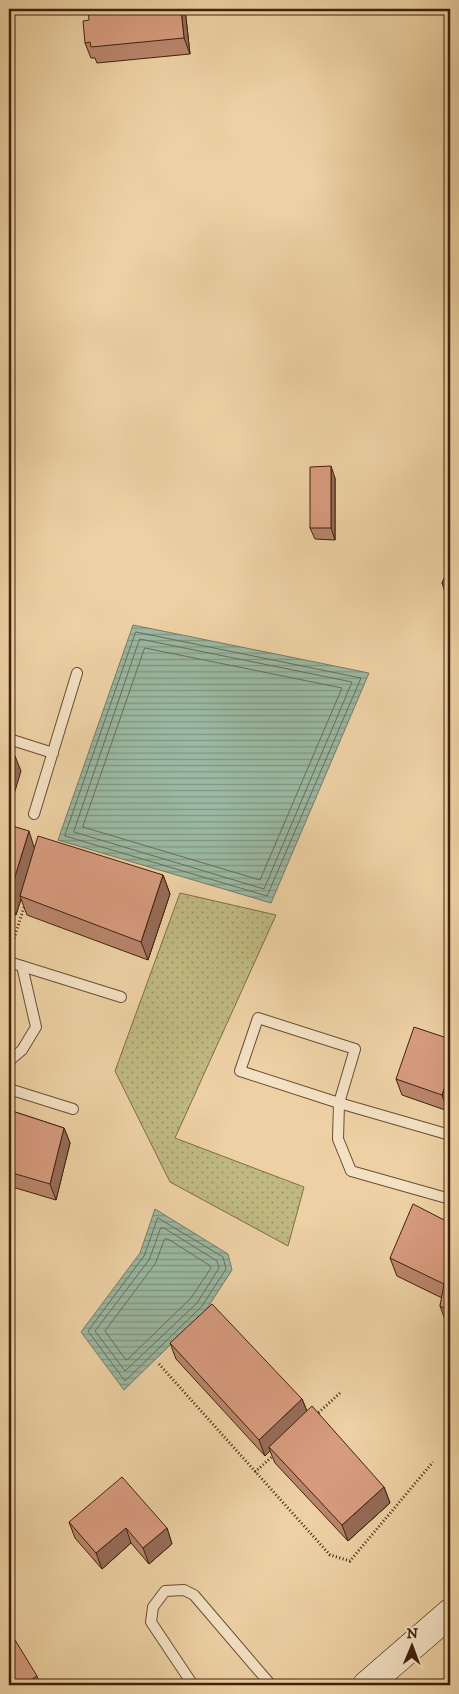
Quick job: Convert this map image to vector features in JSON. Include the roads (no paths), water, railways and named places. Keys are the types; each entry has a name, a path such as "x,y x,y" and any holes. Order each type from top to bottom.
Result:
{"main road":[{"path":"367,1685 450,1613"}],"lane":[{"path":"34,814 77,673"},
{"path":"9,739 53,753"},
{"path":"9,962 120,997"},
{"path":"9,1061 22,1050 36,1027 22,966"},
{"path":"450,1135 339,1103 240,1071 258,1018 355,1049 339,1103 338,1139 352,1171 450,1198"},
{"path":"9,1088 73,1109"},
{"path":"193,1685 151,1622 153,1607 165,1591 184,1590 194,1595 271,1685"}],"water":[{"path":"133,625 369,673 271,903 58,840"},
{"path":"155,1209 228,1254 232,1270 206,1310 124,1390 81,1332 140,1253"}]}
